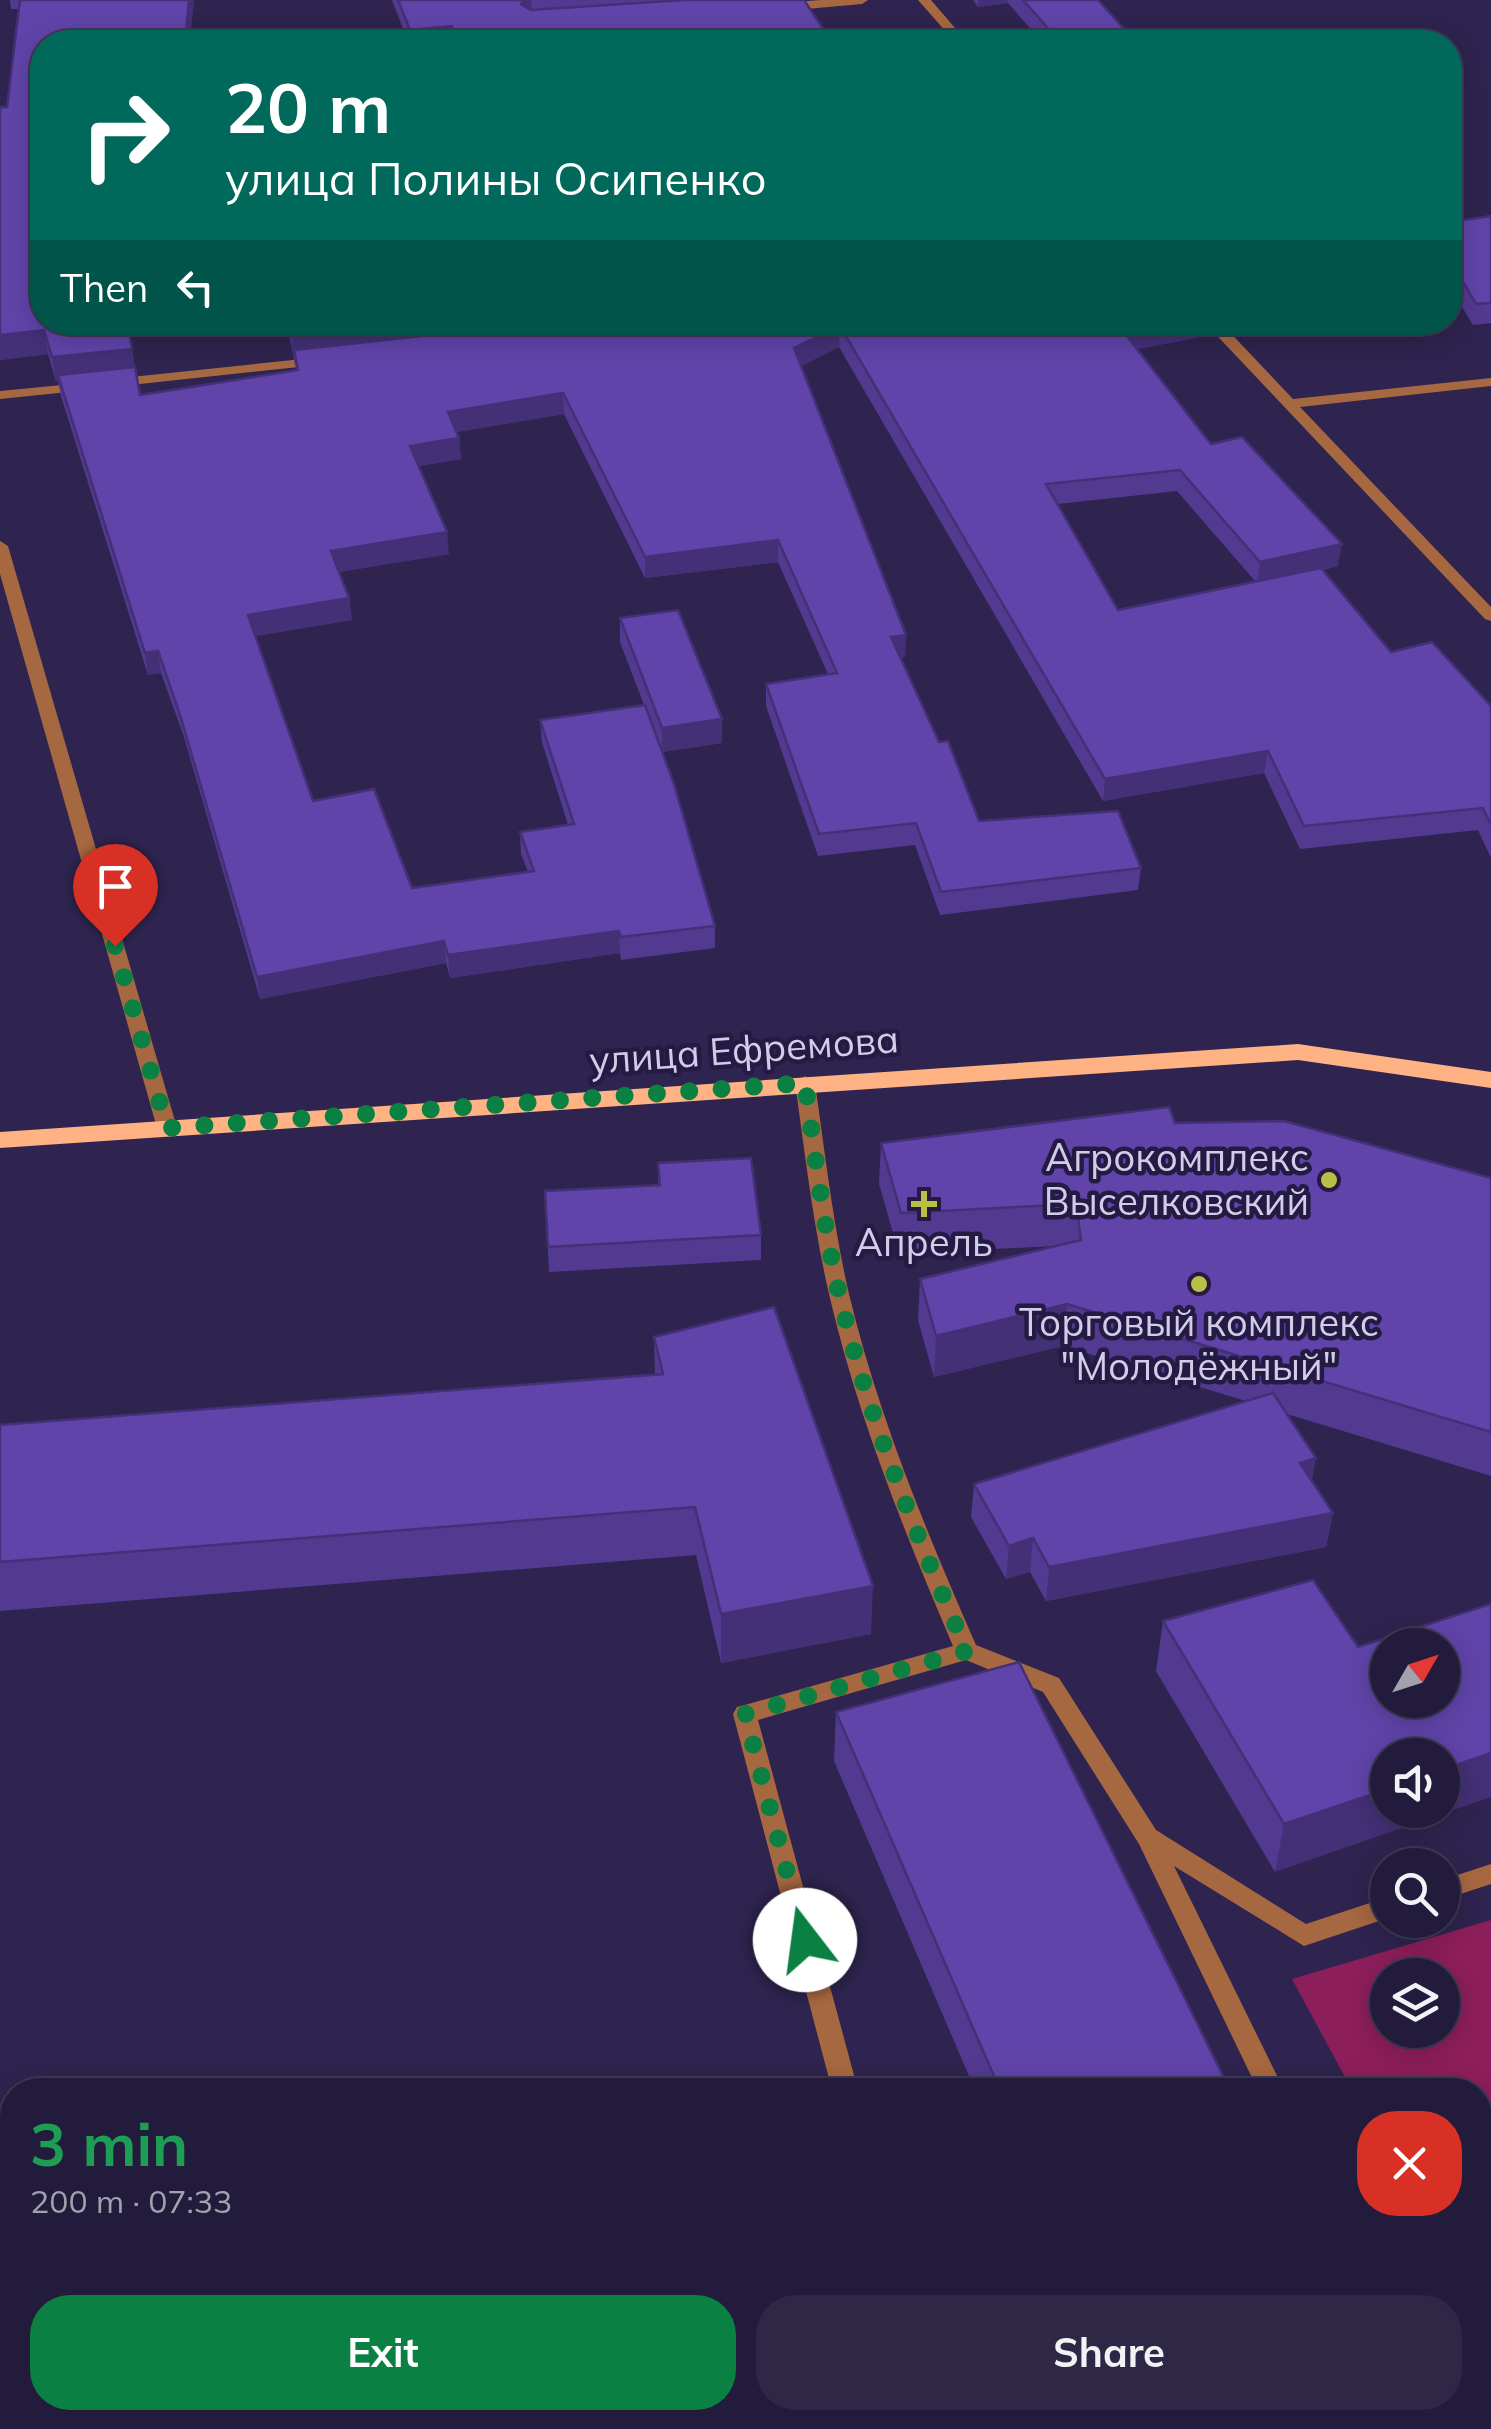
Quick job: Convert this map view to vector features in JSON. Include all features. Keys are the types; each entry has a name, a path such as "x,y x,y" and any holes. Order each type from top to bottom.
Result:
{"main road":[{"name":"улица Ефремова","path":"0,1140 1298,1052 1491,1080"}],"street":[{"path":"764,8 862,0"},
{"path":"924,0 950,30"},
{"path":"1222,335 1491,616"},
{"path":"0,396 331,360"},
{"path":"1288,404 1491,382"},
{"path":"0,546 167,1128"},
{"path":"805,1083 839,1293 875,1420 903,1500 967,1651"},
{"path":"842,2078 745,1714 967,1651 1051,1685 1148,1837 1265,2078"},
{"path":"1148,1837 1304,1934 1370,1914"},
{"path":"1460,1884 1491,1874"}],"shaded area":[{"path":"1491,1920 1491,2078 1346,2078 1292,1979 1430,1938 1460,1938 1460,1929"}],"building":[{"path":"20,0 189,0 186,30 30,30 30,332 0,335 0,107 7,107"},
{"path":"398,0 525,0 521,4 531,10 684,0 804,0 824,30 453,30 452,26 410,30"},
{"path":"1023,0 1098,0 1125,30 1049,30"},
{"path":"1491,216 1491,303 1476,304 1462,280 1462,220"},
{"path":"45,335 129,335 132,349 52,357"},
{"path":"432,335 821,335 794,348 906,635 891,637 939,742 948,741 979,821 1118,811 1141,868 941,892 916,823 819,834 766,684 837,673 778,540 645,557 563,393 448,412 459,438 410,446 447,532 331,551 349,598 248,615 313,801 374,789 412,888 534,871 520,832 574,824 540,720 645,705 674,784 715,926 621,937 619,931 448,955 444,941 257,977 180,715 158,651 145,653 58,375 135,367 140,395 298,370 294,350"},
{"path":"845,335 1126,335 1211,444 1242,437 1342,544 1260,562 1180,470 1046,484 1118,610 1321,568 1391,652 1432,642 1491,706 1491,825 1483,808 1304,826 1268,751 1105,779"},
{"path":"678,610 722,719 662,728 620,618"},
{"name":"Торговый комплекс \"Молодёжный\"","path":"1169,1107 1175,1123 1284,1121 1491,1178 1491,1432 1067,1304 936,1336 920,1279 1081,1240 1076,1204 901,1213 881,1143"},
{"path":"751,1158 761,1235 548,1247 545,1191 660,1185 658,1163"},
{"path":"774,1307 873,1586 721,1614 695,1507 0,1562 0,1425 663,1374 654,1337"},
{"path":"1273,1393 1316,1458 1300,1463 1333,1513 1049,1567 1033,1538 1009,1546 974,1484"},
{"path":"1313,1580 1358,1647 1370,1643 1370,1718 1460,1718 1460,1628 1417,1628 1491,1604 1491,1753 1460,1764 1460,1738 1370,1738 1370,1795 1284,1824 1163,1621"},
{"path":"1019,1662 1224,2078 995,2078 836,1712"}],"place":[{"name":"Агрокомплекс Выселковский","path":"1329,1180"},
{"name":"Апрель","path":"924,1204"},
{"name":"Торговый комплекс \"Молодёжный\"","path":"1199,1284"}],"route":[{"path":"115,946 167,1128 805,1083 839,1293 875,1420 903,1500 967,1651 745,1714 805,1940"}]}
